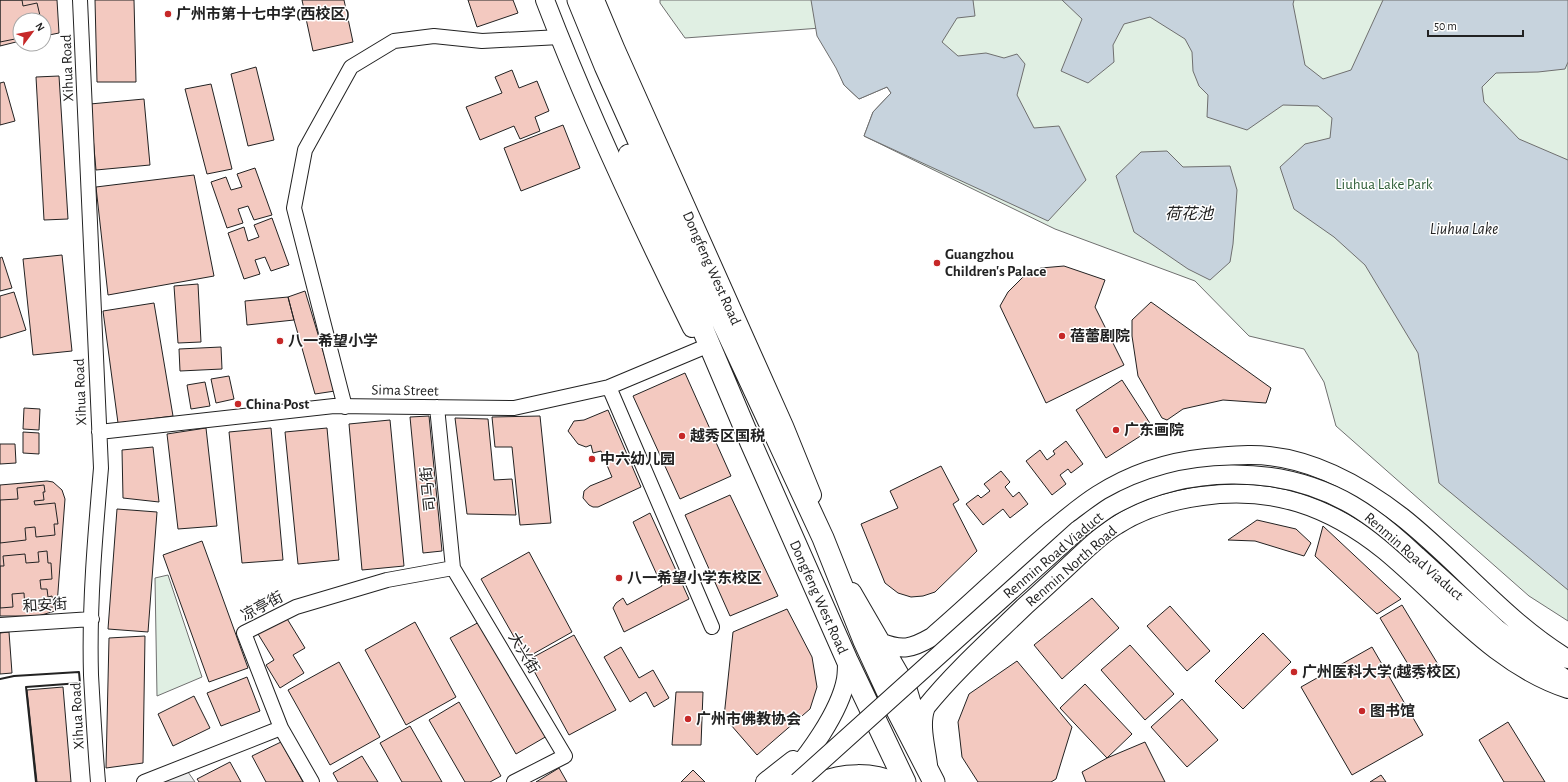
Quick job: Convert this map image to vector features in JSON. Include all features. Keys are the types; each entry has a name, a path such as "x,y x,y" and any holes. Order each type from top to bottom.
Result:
{"highway":[{"path":"563,0 612,100"},
{"path":"578,0 612,100"},
{"name":"Dongfeng West Road","path":"612,100 655,213 736,410 847,660 905,782"},
{"name":"Dongfeng West Road","path":"612,100 823,538 867,648 894,706 931,777"}],"main road":[{"name":"Dongfeng West Road","path":"546,0 560,37 614,164 702,348 736,410"},
{"name":"Dongfeng West Road","path":"595,0 804,472 816,508 823,538"},
{"path":"982,647 971,648 965,646 956,635 954,630 957,616 1035,544 1082,506 1112,486 1159,466 1178,461 1249,455 1287,459 1326,471 1371,495 1417,530 1536,639 1568,659"},
{"name":"Renmin Road Viaduct","path":"798,782 1078,530 1110,507 1127,498 1157,487 1189,478 1226,474 1246,474 1300,483 1317,488 1352,505 1381,525 1496,628 1568,681"},
{"name":"Renmin North Road","path":"931,777 923,725 923,715 926,707 982,647 1091,545 1116,526 1145,511 1188,498 1228,493 1248,493 1284,498 1322,511 1340,520 1365,535 1386,552 1474,633 1497,652 1541,679 1568,689"},
{"path":"823,538 901,677 911,700 931,777"},
{"path":"880,642 904,649 917,645 932,637 964,610"},
{"path":"1527,652 1568,666"},
{"path":"784,782 797,769 828,723 839,701 846,679 847,660"},
{"path":"807,755 832,780 868,774 886,778 895,782"},
{"path":"765,782 795,759 807,755"}],"street":[{"name":"Xihua Road","path":"80,0 101,468 96,525 91,674 98,782"},
{"path":"345,407 294,208 305,150 351,68 394,41 434,36 482,41 560,37"},
{"name":"Sima Street","path":"99,432 327,407 514,408 609,386 702,348"},
{"path":"609,386 712,627"},
{"name":"司马街","path":"437,407 453,568"},
{"name":"凉亭街","path":"312,782 281,728 244,633 296,607 387,580 453,568"},
{"name":"大兴街","path":"453,568 565,756 514,782"},
{"name":"和安街","path":"0,626 92,619"},
{"path":"144,782 281,728"}],"green space":[{"name":"Liuhua Lake Park","path":"660,0 1568,0 1568,621 1529,596 1336,426 1324,382 1304,349 1249,336 1195,281 1055,229 864,136 873,112 891,93 887,87 859,99 844,85 821,28 685,38 660,3"},
{"path":"168,575 202,677 157,696 155,578"}],"shaded area":[{"path":"188,772 195,782 161,782"}],"water":[{"path":"811,0 973,0 975,16 957,18 942,42 958,56 986,53 1004,58 1017,54 1025,64 1017,95 1034,128 1059,126 1086,180 1048,221 864,136 873,112 891,93 887,87 859,99 844,85 817,36"},
{"name":"Liuhua Lake","path":"1062,0 1294,0 1293,4 1305,65 1323,79 1351,70 1383,0 1568,0 1568,62 1565,69 1538,72 1496,73 1482,87 1484,102 1519,139 1568,160 1568,590 1439,483 1418,353 1365,265 1334,237 1294,209 1280,167 1305,144 1330,138 1332,118 1318,106 1283,105 1247,130 1207,117 1208,95 1199,86 1193,71 1192,52 1185,39 1150,17 1124,24 1113,45 1114,62 1088,83 1061,71 1082,19"},
{"name":"荷花池","path":"1167,151 1183,167 1230,166 1237,190 1233,244 1230,262 1210,280 1188,269 1134,232 1116,176 1141,152"}],"building":[{"path":"0,0 57,0 59,33 52,34 52,12 12,12 12,43 0,46"},
{"path":"0,0 22,0 23,6 37,3 39,12 12,12 12,40 0,42"},
{"path":"95,0 134,0 136,82 97,82"},
{"path":"302,0 344,0 353,42 313,51"},
{"path":"468,0 513,0 518,13 477,27"},
{"path":"256,67 274,140 248,146 231,74"},
{"path":"512,70 519,88 537,81 549,111 535,117 540,131 520,139 514,126 480,140 466,107 502,93 495,77"},
{"path":"59,76 68,219 44,220 36,77"},
{"path":"4,82 15,121 0,125 0,83"},
{"path":"211,84 232,169 207,174 185,89"},
{"path":"144,99 150,165 96,170 90,104"},
{"path":"563,125 580,168 521,191 504,148"},
{"path":"255,168 272,215 254,220 248,206 238,209 243,223 227,228 211,182 226,177 231,190 242,187 237,174"},
{"path":"194,175 214,276 108,295 96,187"},
{"path":"272,218 289,265 271,271 265,257 255,260 260,274 244,279 228,233 244,227 248,241 259,237 254,225"},
{"path":"62,255 72,351 33,355 23,259"},
{"path":"2,257 12,288 0,291 0,258"},
{"name":"蓓蕾剧院","path":"1064,266 1105,280 1095,307 1124,365 1046,403 1000,306 1008,292 1023,277 1041,268"},
{"path":"198,284 201,342 178,343 174,286"},
{"path":"305,291 335,391 315,394 288,297"},
{"path":"14,292 26,330 0,338 0,296"},
{"path":"288,297 294,320 247,325 245,301"},
{"path":"1151,302 1271,388 1266,403 1223,400 1183,409 1167,420 1162,418 1138,376 1132,336 1132,320"},
{"path":"154,303 173,416 118,423 103,311"},
{"path":"221,347 222,369 180,371 179,349"},
{"name":"越秀区国税","path":"685,373 731,476 680,499 633,396"},
{"path":"229,376 234,399 216,403 211,379"},
{"path":"1122,380 1153,428 1106,458 1076,410"},
{"path":"205,382 210,406 191,409 187,385"},
{"path":"24,408 40,409 39,430 23,429"},
{"path":"608,410 641,487 598,507 593,507 583,498 584,491 590,486 612,477 601,451 593,453 591,445 586,447 578,444 568,431 574,421 584,420"},
{"path":"429,416 442,551 423,553 410,417"},
{"path":"540,416 551,523 520,525 512,447 495,447 492,417"},
{"path":"455,418 488,419 494,480 512,479 516,515 467,514"},
{"path":"390,420 404,566 362,570 349,424"},
{"path":"206,428 217,526 178,529 167,434"},
{"path":"271,428 283,560 242,563 229,432"},
{"path":"327,428 339,560 298,564 285,432"},
{"path":"23,432 39,433 39,454 23,453"},
{"path":"1066,441 1083,464 1071,473 1068,469 1060,475 1066,484 1052,495 1026,461 1040,450 1047,460 1055,454 1053,451"},
{"path":"0,444 15,444 16,463 0,464"},
{"path":"153,447 159,502 123,498 122,450"},
{"path":"941,466 959,500 953,504 977,551 935,592 923,596 911,597 898,593 885,583 861,524 898,508 890,491"},
{"path":"1001,471 1010,482 1005,487 1013,497 1019,492 1028,504 1010,518 1003,509 983,525 966,504 978,495 981,498 990,491 984,484"},
{"path":"47,481 53,482 62,490 65,499 57,605 55,611 38,616 0,616 0,485"},
{"path":"44,485 44,500 34,501 35,505 55,503 58,524 54,524 55,535 36,537 35,527 25,528 26,540 0,543 0,500 18,499 17,488"},
{"path":"730,495 778,596 730,616 685,515"},
{"path":"117,509 157,512 148,632 108,629"},
{"path":"650,513 689,599 624,632 613,608 616,603 623,598 627,605 662,586 633,522"},
{"path":"1257,520 1296,529 1311,543 1304,556 1255,541 1228,540"},
{"path":"1323,526 1401,599 1377,614 1315,556"},
{"path":"202,541 248,668 209,682 163,555"},
{"path":"47,551 48,563 51,563 52,579 40,580 41,589 47,589 48,597 52,596 53,607 25,609 24,593 12,594 13,607 0,608 0,566 4,566 3,556 25,554 26,563 39,562 38,552"},
{"path":"529,552 572,632 526,658 481,579"},
{"path":"1092,598 1119,628 1062,679 1034,645"},
{"path":"1402,605 1439,666 1417,679 1380,618"},
{"path":"1170,606 1210,651 1187,671 1147,626"},
{"path":"787,609 812,657 817,687 810,709 757,755 724,717 733,632"},
{"path":"286,617 305,648 293,655 304,673 280,688 266,665 274,660 258,634"},
{"path":"481,621 547,736 516,754 450,638"},
{"path":"415,622 456,697 406,725 365,650"},
{"path":"9,632 12,673 0,674 0,633"},
{"path":"1263,633 1291,662 1243,709 1215,681"},
{"path":"574,635 616,710 569,735 528,660"},
{"path":"145,636 143,763 106,768 109,638"},
{"path":"1130,645 1174,694 1145,720 1101,670"},
{"path":"621,647 639,678 653,670 669,698 654,707 646,692 630,702 604,657"},
{"name":"图书馆","path":"1372,647 1423,735 1352,775 1301,687"},
{"path":"1017,661 1072,727 1056,779 1051,782 978,782 962,757 958,722 969,694"},
{"path":"339,662 380,737 330,765 288,690"},
{"path":"247,677 260,711 221,726 207,693"},
{"path":"1085,684 1132,734 1107,758 1060,708"},
{"path":"63,687 71,782 37,782 27,690"},
{"name":"广州市佛教协会","path":"676,692 703,692 701,745 672,745"},
{"path":"194,696 210,728 173,746 158,714"},
{"path":"1182,699 1218,740 1187,767 1151,727"},
{"path":"459,702 501,776 490,782 465,782 429,720"},
{"path":"1508,722 1545,782 1504,782 1479,740"},
{"path":"410,726 442,782 402,782 380,743"},
{"path":"281,742 303,782 266,782 252,756"},
{"path":"1145,742 1165,782 1086,782 1082,772 1107,758"},
{"path":"362,756 378,782 338,782 333,773"},
{"path":"230,762 241,782 199,782 197,779"},
{"path":"559,768 567,782 536,782"},
{"path":"693,770 705,782 681,782"},
{"path":"1381,775 1386,782 1370,782"}],"wall":[{"path":"0,679 14,676 79,672 80,683 26,687 36,782"}],"place":[{"name":"广州市第十七中学(西校区)","path":"168,14"},
{"name":"Guangzhou Children's Palace","path":"937,263"},
{"name":"蓓蕾剧院","path":"1062,336"},
{"name":"八一希望小学","path":"280,341"},
{"name":"China Post","path":"238,404"},
{"name":"广东画院","path":"1116,430"},
{"name":"越秀区国税","path":"682,436"},
{"name":"中六幼儿园","path":"592,459"},
{"name":"八一希望小学东校区","path":"619,578"},
{"name":"广州医科大学(越秀校区)","path":"1294,672"},
{"name":"图书馆","path":"1362,711"},
{"name":"广州市佛教协会","path":"688,719"}]}
